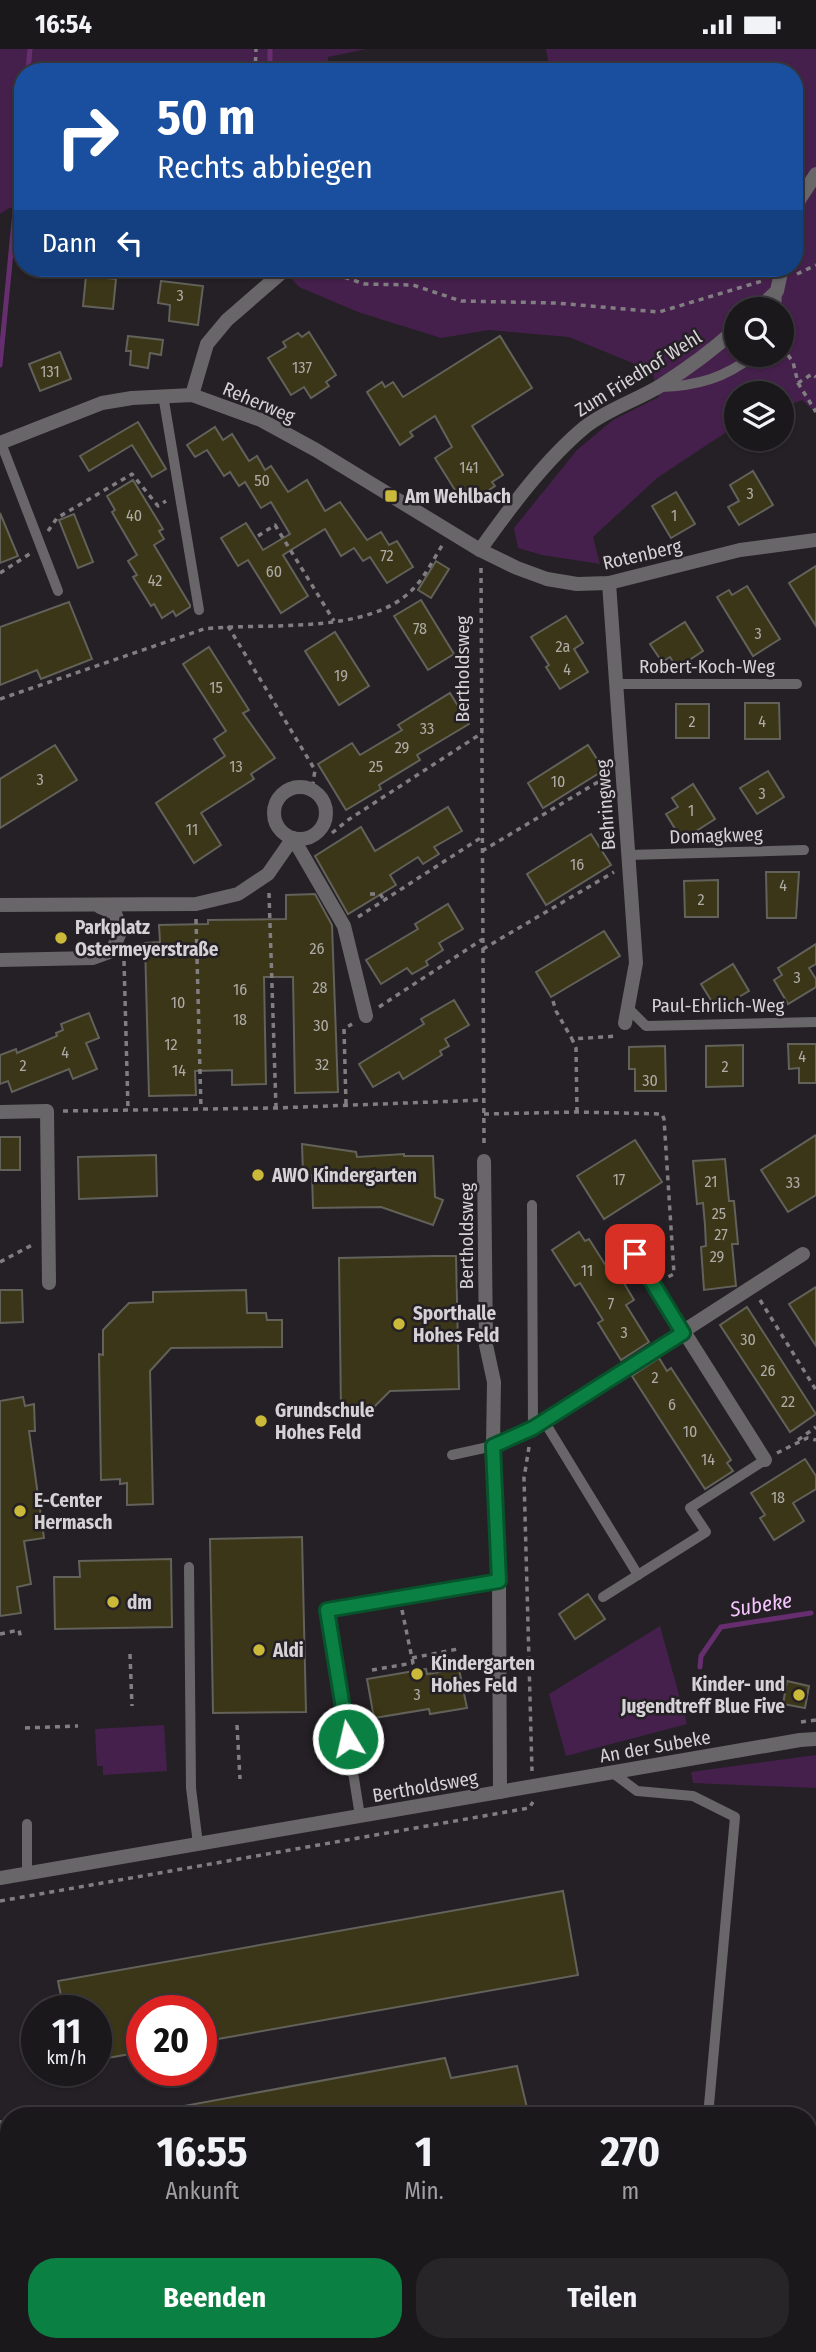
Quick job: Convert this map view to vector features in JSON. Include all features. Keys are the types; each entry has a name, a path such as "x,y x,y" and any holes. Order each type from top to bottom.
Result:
{"street":[{"path":"803,194 816,174"},
{"path":"191,395 207,344 227,320 277,277"},
{"path":"766,297 780,278"},
{"name":"Zum Friedhof Wehl","path":"480,549 510,508 585,428 612,409 658,387 724,340"},
{"name":"Reherweg","path":"0,443 102,403 163,395 191,395 261,419 480,549"},
{"name":"Rotenberg","path":"480,549 517,568 547,579 577,584 609,583 740,550 816,540"},
{"name":"Behringweg","path":"609,583 636,963 625,1023"},
{"path":"293,838 308,838 318,832 325,822 327,812 324,802 312,790 301,787 289,789 276,803 274,815 279,828 293,838 344,926 366,1016"},
{"path":"0,905 196,904 238,894 268,874 293,838"},
{"path":"0,960 93,958 112,951 121,930 115,913 93,903"},
{"path":"0,1112 47,1111 49,1283"},
{"name":"Bertholdsweg","path":"0,1878 500,1792 494,1382 486,1345 484,1161"},
{"path":"635,1254 765,1460"},
{"path":"493,1446 538,1424 803,1254"},
{"name":"An der Subeke","path":"500,1792 816,1739"}],"lane":[{"path":"778,297 780,278"},
{"path":"658,387 681,386 720,377 740,367"},
{"path":"163,395 199,610"},
{"path":"0,443 58,591"},
{"name":"Robert-Koch-Weg","path":"616,684 797,684"},
{"name":"Domagkweg","path":"628,859 804,850"},
{"name":"Paul-Ehrlich-Weg","path":"627,1007 646,1026 816,1022"},
{"path":"532,1205 538,1424 638,1575"},
{"path":"452,1455 493,1446"},
{"path":"603,1597 706,1532 690,1507 765,1460"},
{"path":"188,1567 191,1788 198,1844"},
{"path":"360,1816 327,1610 499,1581"},
{"path":"613,1773 637,1791 693,1796 735,1817 709,2107"},
{"path":"27,1824 27,1873"}],"path":[{"path":"344,277 365,284 413,285 461,301 556,303 659,312 780,278"},
{"path":"794,366 798,383 816,412"},
{"path":"798,383 811,374 816,377"},
{"path":"0,573 30,555 57,518 132,474 158,506 179,493"},
{"path":"258,536 275,525 334,621"},
{"path":"0,699 204,629 228,626 311,625 384,610 413,589 451,532"},
{"name":"Bertholdsweg","path":"480,549 484,1161"},
{"path":"228,626 315,769 312,790"},
{"path":"332,832 482,733"},
{"path":"482,852 622,768"},
{"path":"344,926 482,837"},
{"path":"483,949 628,859"},
{"path":"268,874 276,1108"},
{"path":"370,894 380,894 385,901"},
{"path":"196,904 201,1109"},
{"path":"346,1104 344,1030 483,939"},
{"path":"124,956 128,1109"},
{"path":"553,1001 576,1048 577,1112"},
{"path":"572,1039 624,1036 625,1023"},
{"path":"47,1111 276,1108 484,1101"},
{"path":"484,1114 659,1112 664,1119 674,1274 654,1286"},
{"path":"0,1262 49,1236"},
{"path":"751,1287 816,1390"},
{"path":"0,1901 528,1808 536,1798 533,1787 524,1478 538,1424"},
{"path":"765,1460 816,1427"},
{"path":"793,1443 807,1438 816,1440"},
{"path":"399,1598 413,1663"},
{"path":"0,1634 19,1630 21,1639"},
{"path":"372,1669 413,1663 458,1649"},
{"path":"130,1654 132,1706"},
{"path":"237,1725 240,1779"},
{"path":"25,1728 78,1726"}],"shaded area":[{"path":"0,49 366,49 328,57 328,63 14,63 14,208 0,214"},
{"path":"546,49 816,49 816,413 802,400 794,403 794,381 724,381 724,434 657,478 593,537 600,564 542,555 518,548 514,528 577,450 613,420 659,397 652,371 569,337 489,330 441,338 358,312 299,287 290,277 803,277 803,63 548,63"},
{"path":"660,1626 687,1724 566,1756 549,1694"},
{"path":"164,1725 167,1771 103,1775 103,1766 97,1766 95,1729"},
{"path":"816,1755 816,1788 693,1783 691,1772"}],"building":[{"path":"86,277 116,279 113,309 83,306"},
{"path":"161,281 203,286 198,325 169,321 170,305 158,303"},
{"path":"309,332 336,375 326,382 329,386 311,398 304,387 291,395 268,358 286,347 283,342 298,333 302,337"},
{"path":"128,336 163,340 161,355 150,353 148,368 130,365 131,351 126,351"},
{"path":"500,336 532,388 472,426 503,475 492,482 495,486 477,498 471,487 458,495 435,458 452,447 435,416 410,432 413,436 400,445 367,392 382,382 385,387 393,382 403,397"},
{"path":"60,352 71,379 40,391 29,364"},
{"path":"138,422 166,469 152,477 132,445 89,471 80,456"},
{"path":"215,427 223,440 232,434 249,461 257,456 265,470 271,466 288,492 307,480 325,511 340,502 367,540 381,532 389,545 397,541 413,567 387,583 370,557 363,561 354,548 341,556 325,529 283,555 308,596 281,613 248,560 238,566 221,538 246,523 263,550 290,534 271,502 261,508 245,482 239,486 230,472 224,476 207,450 195,457 187,445"},
{"path":"753,471 773,505 739,525 728,507 739,501 730,485"},
{"path":"133,480 163,529 159,531 164,539 154,545 190,605 176,616 173,611 162,618 133,577 137,575 128,561 137,555 112,512 115,510 107,496"},
{"path":"676,492 695,524 671,538 652,506"},
{"path":"0,513 18,556 0,563"},
{"path":"74,514 93,562 78,568 59,520"},
{"path":"436,561 449,569 431,598 418,590"},
{"path":"816,566 816,626 789,583"},
{"path":"747,586 780,639 753,656 717,597 729,590 732,595"},
{"path":"421,600 454,654 428,670 394,616"},
{"path":"69,602 92,659 41,679 37,670 0,685 0,627"},
{"path":"566,616 583,643 574,649 588,672 560,689 531,637"},
{"path":"685,622 703,651 677,668 670,657 662,662 650,644"},
{"path":"335,632 369,686 339,705 305,651"},
{"path":"209,647 249,710 243,713 275,758 251,774 254,779 201,813 221,845 194,863 156,803 225,756 214,739 226,731 183,664"},
{"path":"450,693 469,724 417,755 420,760 379,785 381,789 346,810 318,764 352,743 360,755 402,730 398,725"},
{"path":"745,703 779,703 780,739 745,739"},
{"path":"676,704 709,704 709,738 676,738"},
{"path":"55,745 77,780 0,828 0,779"},
{"path":"588,745 604,770 543,808 528,783"},
{"path":"768,771 784,797 757,814 740,788"},
{"path":"693,784 715,819 682,840 666,814 678,807 672,798"},
{"path":"448,807 462,831 434,847 439,854 423,864 418,857 390,875 396,885 348,914 315,856 361,827 375,851"},
{"path":"591,834 611,865 546,905 527,874"},
{"path":"766,872 799,872 796,918 767,918"},
{"path":"718,880 718,917 685,917 684,881"},
{"path":"315,894 332,925 338,1092 295,1093 293,977 264,977 266,1084 232,1085 232,1070 195,1071 196,1095 149,1096 145,943 160,942 159,925 208,924 208,920 286,919 286,895"},
{"path":"448,904 463,929 439,943 443,950 426,961 428,965 412,974 407,968 381,984 366,960 418,929 415,924"},
{"path":"604,931 620,956 551,997 536,972"},
{"path":"816,944 816,964 809,968 816,979 816,987 788,1004 774,980 782,975 778,968"},
{"path":"733,964 749,991 717,1010 701,984"},
{"path":"454,1000 469,1025 445,1039 449,1046 440,1051 442,1055 403,1079 399,1072 373,1087 359,1064 424,1024 421,1019"},
{"path":"89,1013 99,1038 86,1043 97,1069 73,1079 69,1069 12,1092 8,1081 0,1084 0,1055 16,1049 17,1053 57,1036 56,1033 63,1030 61,1024"},
{"path":"788,1044 816,1044 816,1083 799,1083 799,1068 789,1069"},
{"path":"743,1045 743,1086 706,1087 706,1046"},
{"path":"665,1046 666,1091 635,1091 635,1069 629,1069 629,1047"},
{"path":"816,1135 816,1195 788,1212 761,1170"},
{"path":"0,1137 20,1137 20,1170 0,1170"},
{"path":"635,1140 662,1182 604,1219 577,1176"},
{"path":"302,1144 356,1152 357,1157 404,1154 433,1156 435,1197 443,1200 433,1225 381,1207 313,1208 312,1175 303,1175"},
{"path":"156,1155 157,1196 79,1199 78,1157"},
{"path":"725,1159 729,1201 734,1201 738,1244 732,1244 736,1286 704,1290 701,1247 706,1246 705,1225 703,1203 697,1204 693,1161"},
{"path":"579,1232 585,1241 589,1239 606,1266 611,1263 621,1278 634,1300 626,1305 649,1342 621,1360 598,1323 603,1320 580,1283 575,1286 552,1250"},
{"name":"Sporthalle Hohes Feld","path":"456,1256 459,1389 390,1391 372,1409 341,1410 339,1258"},
{"path":"816,1287 816,1346 789,1304"},
{"path":"0,1290 22,1290 23,1322 0,1323"},
{"name":"Grundschule Hohes Feld","path":"246,1290 247,1313 266,1313 267,1320 282,1320 282,1347 171,1348 150,1371 153,1504 127,1505 127,1483 120,1484 120,1479 101,1480 99,1354 103,1355 103,1330 129,1303 153,1302 153,1292"},
{"path":"747,1307 816,1414 790,1432 720,1325"},
{"path":"659,1358 667,1371 671,1368 731,1460 727,1463 733,1471 705,1489 632,1376"},
{"name":"E-Center Hermasch","path":"23,1397 25,1406 34,1404 35,1431 29,1431 44,1538 24,1541 31,1584 17,1587 21,1613 0,1616 0,1401"},
{"path":"805,1459 816,1476 816,1489 793,1503 804,1521 774,1540 760,1518 765,1515 751,1493"},
{"name":"Aldi","path":"302,1537 306,1712 213,1713 210,1539"},
{"name":"dm","path":"171,1559 172,1627 55,1629 54,1577 80,1577 79,1561"},
{"path":"588,1594 605,1619 575,1639 559,1614"},
{"path":"426,1669 427,1674 459,1669 467,1708 430,1714 429,1709 374,1718 367,1679"},
{"path":"787,1681 809,1686 805,1708 783,1704"},
{"path":"563,1891 578,1975 217,2039 217,1995 126,1995 126,2055 112,2057 112,1995 61,1995 58,1981"},
{"path":"445,2058 451,2078 517,2066 527,2107 178,2107"}],"waterway":[{"path":"29,63 30,49"},
{"path":"270,49 270,63"},
{"path":"0,365 14,221"},
{"name":"Subeke","path":"700,1667 701,1656 721,1627 811,1613"}],"place":[{"name":"Am Wehlbach","path":"391,496"},
{"name":"Parkplatz Ostermeyerstraße","path":"61,938"},
{"name":"AWO Kindergarten","path":"258,1175"},
{"name":"Sporthalle Hohes Feld","path":"399,1324"},
{"name":"Grundschule Hohes Feld","path":"261,1421"},
{"name":"E-Center Hermasch","path":"20,1511"},
{"name":"dm","path":"113,1602"},
{"name":"Aldi","path":"259,1650"},
{"name":"Kindergarten Hohes Feld","path":"417,1674"},
{"name":"Kinder- und Jugendtreff Blue Five","path":"799,1695"}],"route":[{"path":"348,1739 327,1610 499,1581 493,1446 533,1428 683,1333 635,1254"}]}
